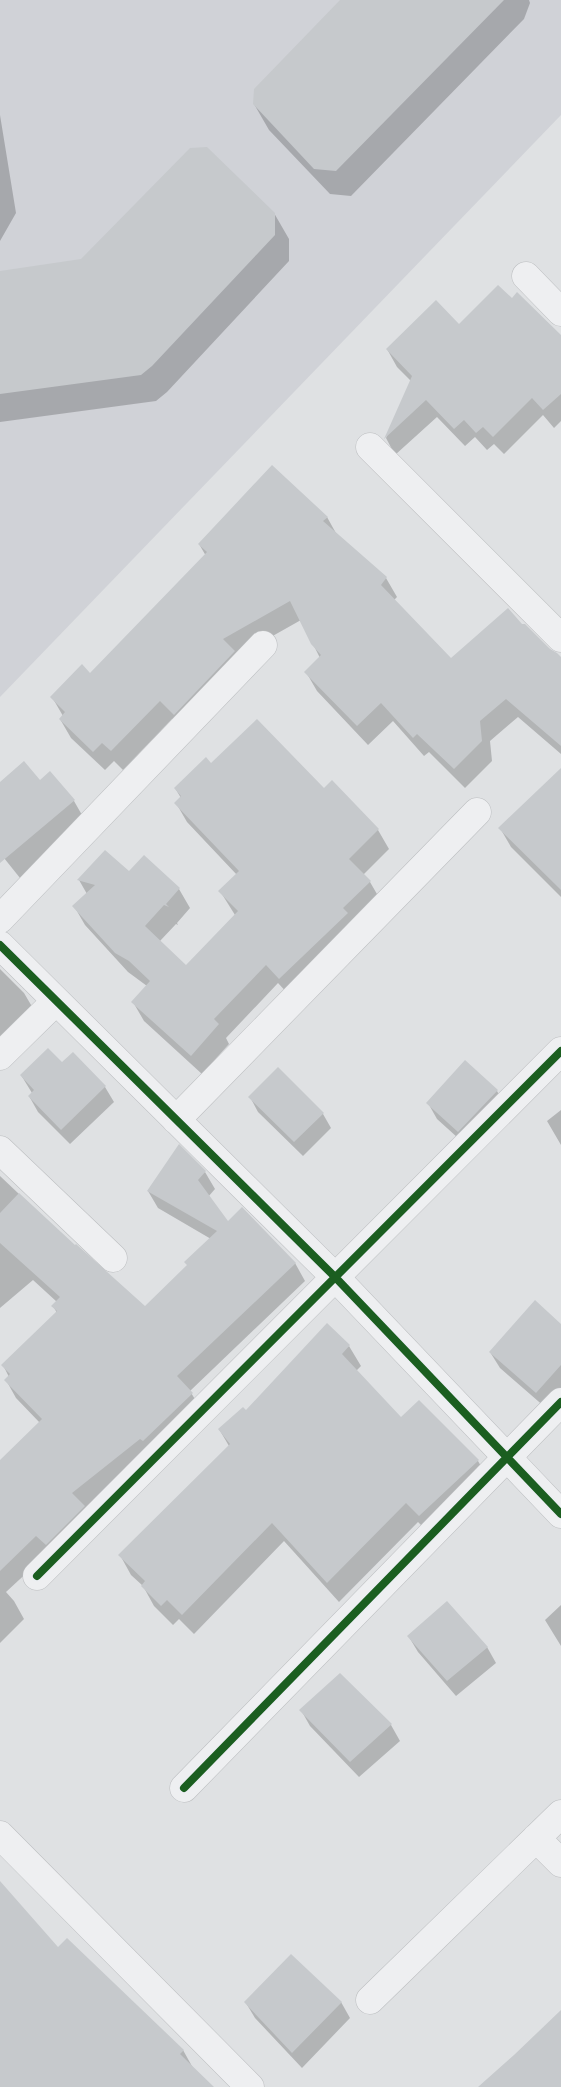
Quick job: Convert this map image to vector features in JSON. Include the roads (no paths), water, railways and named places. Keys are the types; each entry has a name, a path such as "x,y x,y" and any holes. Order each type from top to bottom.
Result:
{"street":[{"path":"526,276 561,312"},
{"path":"370,447 561,638"},
{"path":"0,919 263,645"},
{"path":"176,1120 477,812"},
{"path":"0,945 336,1278 561,1514"},
{"path":"0,1056 56,1001"},
{"path":"37,1576 561,1052"},
{"path":"0,1150 113,1258"},
{"path":"184,1788 561,1402"},
{"path":"370,2000 561,1814"},
{"path":"0,1835 250,2087"},
{"path":"536,1838 561,1863"}]}
